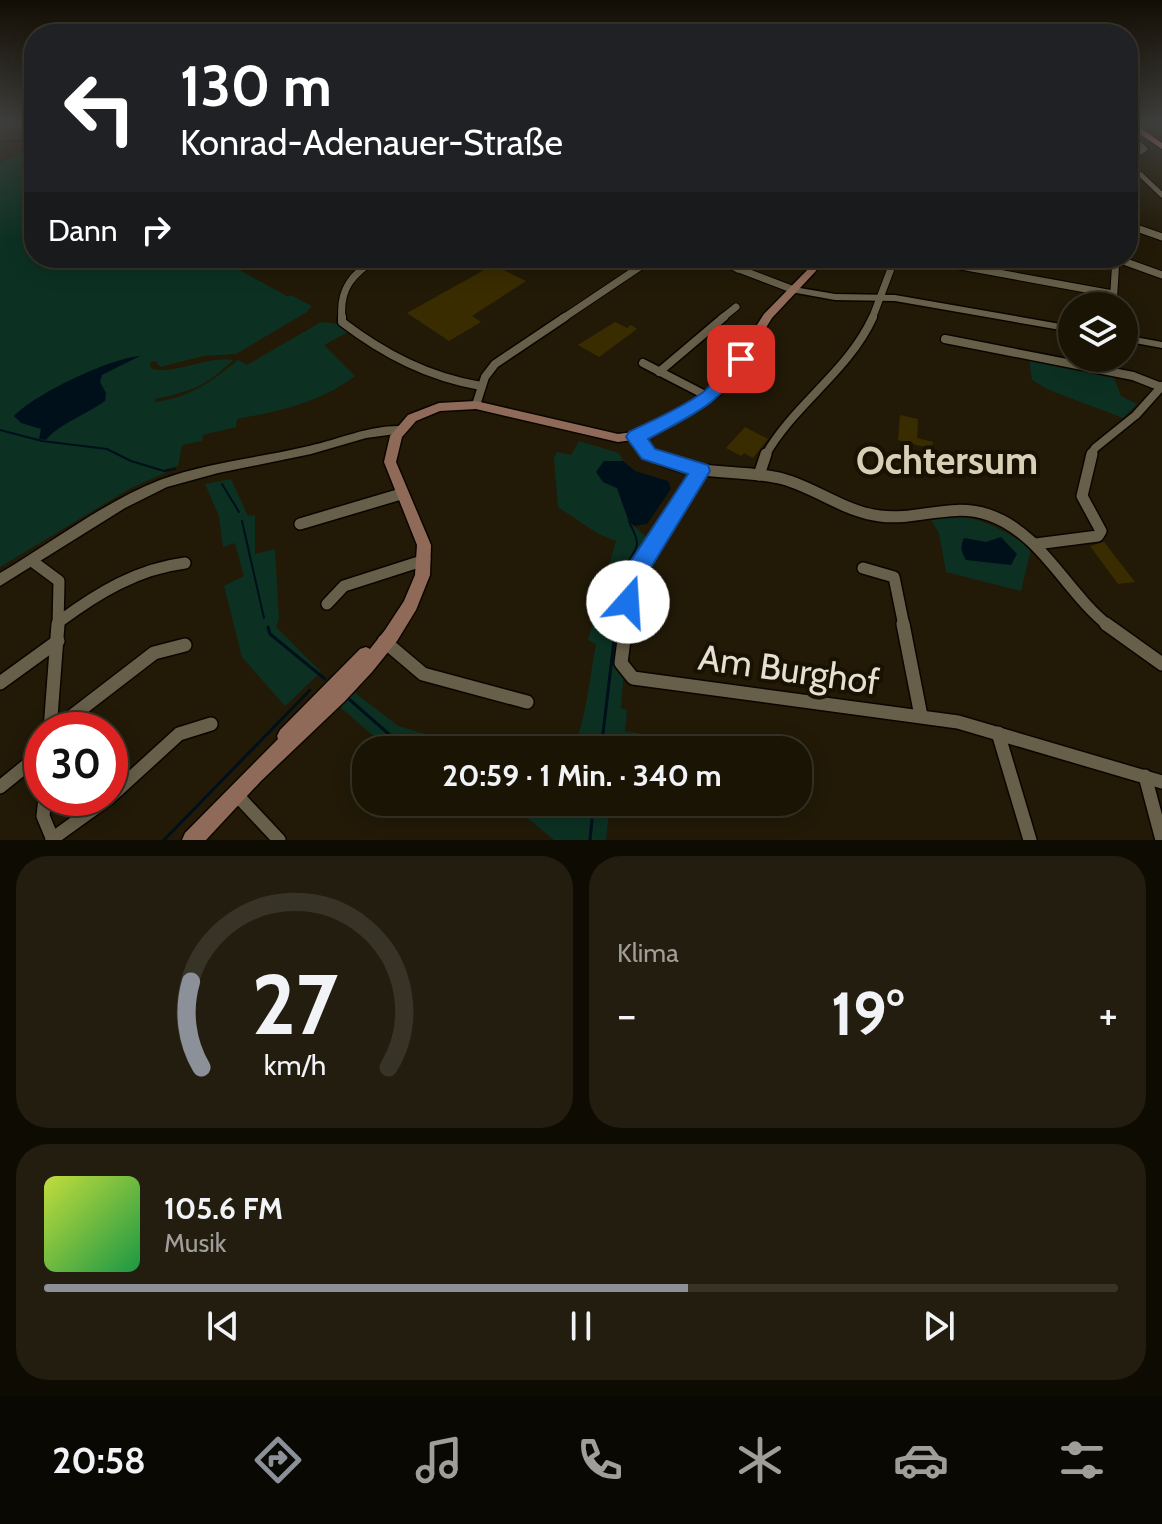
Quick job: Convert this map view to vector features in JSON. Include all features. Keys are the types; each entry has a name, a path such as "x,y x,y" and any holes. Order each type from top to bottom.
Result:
{"main road":[{"path":"192,840 266,763 332,702 379,651 414,600 425,560 420,532 401,494 390,462 391,448 399,430 412,418 451,405 476,405 602,435 636,437 709,397 732,373 768,316 815,268"}],"street":[{"path":"1138,173 1162,195"},
{"path":"1138,229 1162,237"},
{"path":"1138,266 1162,275"},
{"path":"362,268 345,285 339,300 342,322 397,357 438,378 481,386"},
{"path":"476,405 481,386 500,360 638,268"},
{"path":"759,475 770,450 809,397 861,341 891,268"},
{"path":"971,268 1102,292"},
{"path":"1113,292 1115,268"},
{"path":"738,269 794,290 835,297 879,297 1058,327"},
{"path":"659,372 736,307"},
{"path":"945,339 1133,376 1162,386 1136,415 1095,448 1089,458 1082,496 1101,531 1098,536 1036,544"},
{"path":"1138,341 1162,345"},
{"path":"643,363 709,397"},
{"path":"0,580 119,507 163,484 318,448 379,430 399,430"},
{"path":"636,437 649,454 701,471 784,479 855,509 880,516 939,508 979,512 1036,544 1084,604 1162,664"},
{"name":"Am Burghof","path":"701,471 631,580 621,663 625,672 633,678 921,716 998,733 1162,782"},
{"path":"300,524 401,494"},
{"path":"327,604 344,586 425,560"},
{"path":"32,561 59,581 62,597 53,712"},
{"path":"60,621 98,594 166,564 185,563"},
{"path":"863,568 894,577 921,716"},
{"path":"0,683 58,641"},
{"path":"384,641 423,674 527,702"},
{"path":"76,712 154,653 185,645"},
{"path":"128,781 179,734 211,724"},
{"path":"998,733 1030,840"},
{"path":"0,787 24,768"},
{"path":"1145,776 1162,840"},
{"path":"236,794 279,840"},
{"path":"43,816 53,839 85,816"}],"green space":[{"path":"0,162 24,162 24,268 236,268 312,306 307,312 236,354 203,356 160,367 156,361 150,362 151,368 168,370 212,360 233,360 197,387 155,399 155,402 200,387 238,360 247,365 321,322 339,324 348,332 324,345 355,376 313,399 237,419 236,427 203,435 202,441 182,445 178,466 129,489 0,567"},
{"path":"1029,359 1058,365 1058,372 1113,375 1121,396 1137,404 1123,418 1049,390 1032,380"},
{"path":"579,441 619,453 623,461 604,461 603,482 617,488 629,522 651,541 631,580 621,708 627,710 625,731 653,736 578,736 596,644 588,640 616,541 597,533 558,507 554,458 557,452 571,455"},
{"path":"231,479 248,516 255,515 255,554 275,549 279,619 276,627 321,672 285,706 242,657 224,586 244,576 235,543 223,547 219,516 205,484"},
{"path":"952,514 994,526 1031,549 1021,591 946,572 939,533 930,518"},
{"path":"354,692 398,726 433,736 374,736 340,707"},
{"path":"525,816 609,816 606,840 554,840"}],"water":[{"path":"140,356 102,375 100,382 106,393 105,401 58,429 46,440 39,439 41,429 21,423 14,416 74,378 111,363"},
{"path":"604,461 623,461 635,471 668,481 671,489 647,524 635,526 629,522 617,488 603,482 596,472"},
{"path":"1001,537 1017,554 1011,565 966,560 962,549 964,538 986,542"}],"building":[{"path":"488,268 499,268 526,281 472,316 481,322 449,341 407,313"},
{"path":"615,322 637,329 599,357 578,345"},
{"path":"900,415 918,419 917,438 933,442 932,449 898,440"},
{"path":"745,427 768,439 753,458 726,448"},
{"path":"1104,542 1135,582 1118,584 1090,546"}],"waterway":[{"path":"0,430 42,441 107,449 131,461 164,471 175,469"},
{"path":"222,484 239,512"},
{"path":"242,521 264,618"},
{"path":"616,626 620,580 637,545 629,522"},
{"path":"603,736 616,624"},
{"path":"268,627 270,634 325,679"},
{"path":"164,840 310,690"},
{"path":"350,700 391,736"},
{"path":"590,840 592,820"}],"district":[{"name":"Ochtersum","path":"947,460"}],"route":[{"path":"628,602 631,580 701,471 649,454 642,450 636,437 694,408 709,397 741,359"}]}
